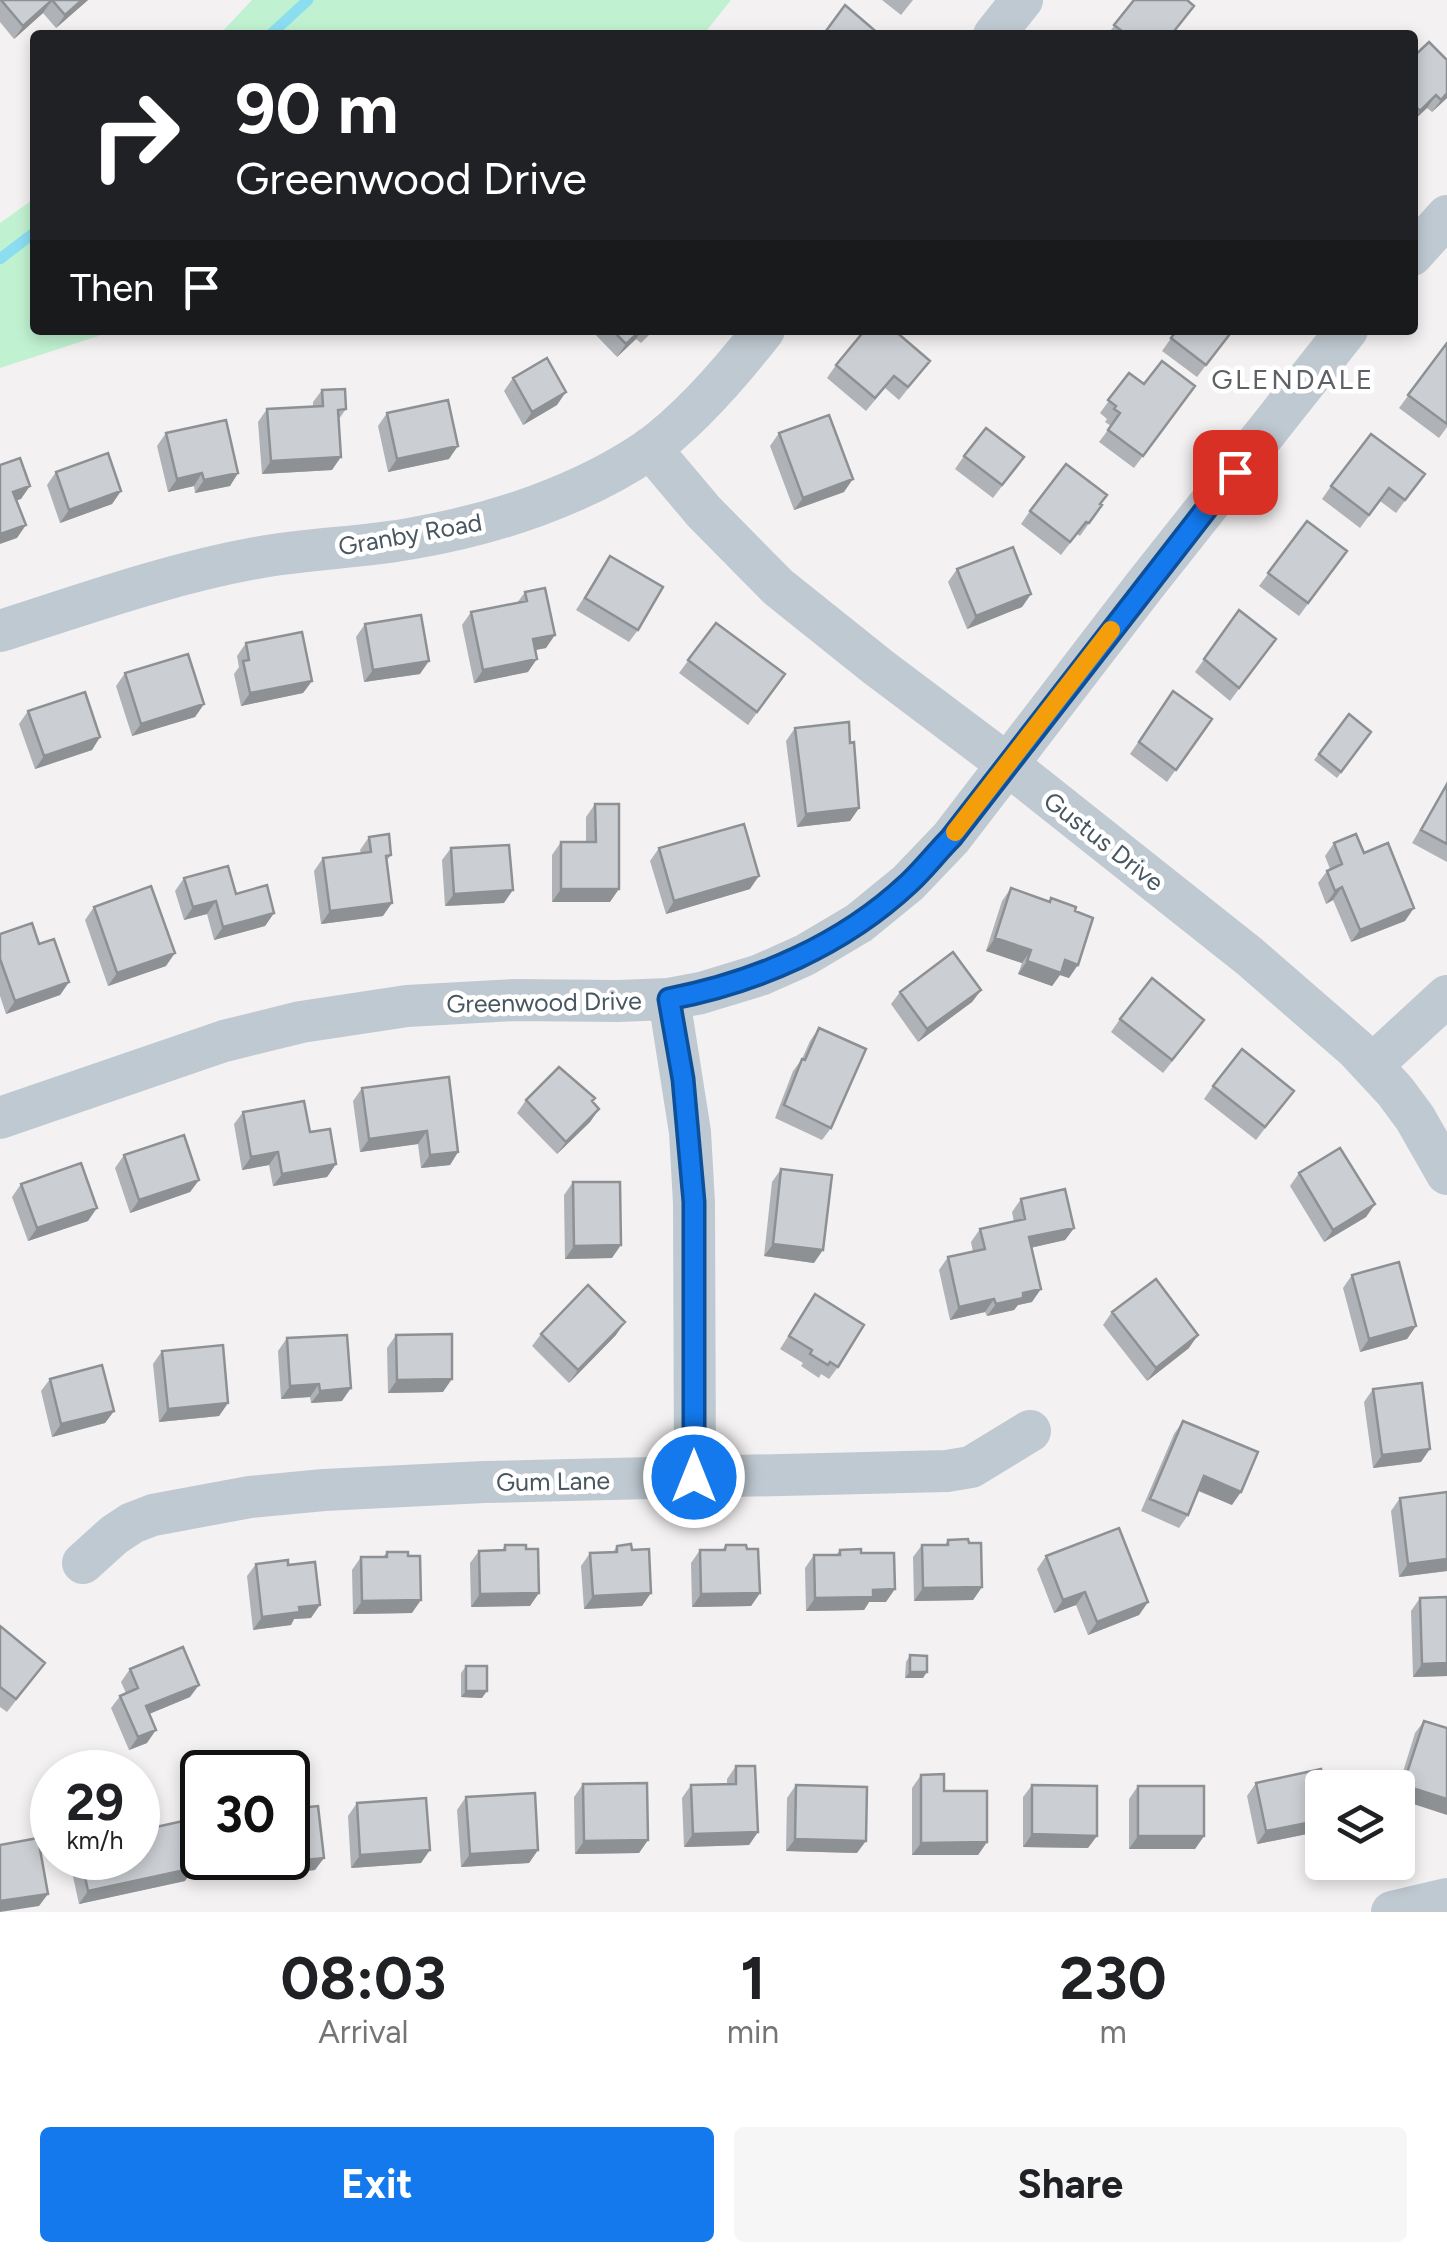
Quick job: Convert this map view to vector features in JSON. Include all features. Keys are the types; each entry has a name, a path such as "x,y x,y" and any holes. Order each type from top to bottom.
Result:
{"street":[{"path":"998,30 1022,0"},
{"path":"1418,248 1447,216"},
{"name":"Granby Road","path":"0,631 168,577 259,557 414,538 492,520 568,493 650,448 697,406 760,335"},
{"name":"Greenwood Drive","path":"0,1118 224,1041 301,1022 426,1005 669,999 760,975 805,955 858,923 908,884 951,838 1343,335"},
{"name":"Gustus Drive","path":"650,448 704,512 778,587 1007,764 1313,1010 1395,1091 1447,1174"},
{"path":"1372,1066 1447,996"},
{"path":"669,999 688,1114 694,1202 694,1477"},
{"name":"Gum Lane","path":"83,1563 114,1535 152,1515 250,1497 484,1482 947,1471 971,1467 1030,1431"},
{"path":"1392,1912 1447,1898"}],"green space":[{"path":"252,0 731,0 707,30 224,30"},
{"path":"30,202 30,335 102,335 0,368 0,223"}],"building":[{"path":"1,0 52,0 23,26"},
{"path":"52,0 82,0 65,15"},
{"path":"1134,0 1187,0 1194,6 1175,30 1120,30 1114,25"},
{"path":"845,5 874,30 827,30"},
{"path":"1429,42 1447,60 1447,93 1441,100 1436,95 1420,111 1418,109 1418,52"},
{"path":"617,335 636,335 626,344"},
{"path":"861,335 900,335 930,361 908,387 894,376 875,398 836,365"},
{"path":"1173,335 1229,335 1206,365 1171,338"},
{"path":"1447,343 1447,424 1408,395"},
{"path":"547,358 566,392 532,412 513,378"},
{"path":"1162,361 1195,386 1143,456 1108,430 1120,413 1108,400 1129,373 1144,384"},
{"path":"345,389 346,409 338,410 341,457 271,461 267,409 323,406 322,390"},
{"path":"448,400 458,446 397,459 387,413"},
{"path":"829,415 853,479 803,498 779,433"},
{"path":"226,420 238,473 204,480 202,473 177,479 166,433"},
{"path":"986,428 1024,457 1002,485 964,456"},
{"path":"1371,434 1425,474 1405,500 1389,488 1369,515 1331,486"},
{"path":"108,453 121,491 69,510 56,472"},
{"path":"20,458 30,486 13,492 26,525 0,534 0,465"},
{"path":"1066,464 1107,495 1089,523 1070,542 1030,511"},
{"path":"1307,521 1347,551 1308,603 1268,573"},
{"path":"1013,547 1031,594 976,616 957,569"},
{"path":"610,556 663,587 638,630 585,598"},
{"path":"545,588 555,635 533,639 537,659 483,670 471,612 527,601 525,592"},
{"path":"1239,610 1276,639 1239,688 1204,659"},
{"path":"421,615 429,661 373,670 365,624"},
{"path":"716,623 785,674 757,712 688,660"},
{"path":"302,632 312,681 250,693 243,661 249,660 246,643"},
{"path":"188,654 204,704 141,724 125,673"},
{"path":"1173,691 1212,719 1176,770 1139,742"},
{"path":"85,692 100,737 44,756 28,711"},
{"path":"1349,714 1371,732 1341,772 1319,754"},
{"path":"849,722 859,808 806,814 795,728"},
{"path":"1447,784 1447,844 1421,830"},
{"path":"595,804 619,804 619,889 561,889 561,842 596,842"},
{"path":"744,824 759,876 674,901 659,848"},
{"path":"389,834 391,855 386,856 392,903 330,911 323,858 371,852 369,837"},
{"path":"1356,834 1364,853 1388,843 1414,908 1360,930 1342,887 1335,891 1327,871 1342,864 1334,843"},
{"path":"509,845 513,890 454,894 451,848"},
{"path":"228,866 236,894 267,885 274,913 223,927 216,901 193,907 184,878"},
{"path":"151,886 175,953 117,973 94,907"},
{"path":"1011,888 1076,907 1075,911 1093,918 1078,965 1065,960 1061,973 1027,961 1031,950 995,938"},
{"path":"32,923 39,944 54,939 69,982 15,1001 0,959 0,934"},
{"path":"953,952 981,990 927,1029 900,992"},
{"path":"1152,978 1204,1020 1172,1060 1120,1019"},
{"path":"819,1028 866,1049 831,1128 784,1105"},
{"path":"1242,1049 1294,1091 1265,1127 1213,1086"},
{"path":"559,1067 595,1098 592,1101 599,1109 566,1142 526,1100"},
{"path":"449,1077 458,1152 430,1155 427,1131 369,1139 362,1088"},
{"path":"304,1101 310,1132 330,1129 336,1164 282,1174 278,1152 251,1157 243,1112"},
{"path":"184,1135 199,1180 139,1200 124,1155"},
{"path":"1340,1148 1375,1204 1333,1230 1299,1173"},
{"path":"81,1163 97,1208 37,1228 21,1184"},
{"path":"781,1169 832,1175 823,1250 773,1244"},
{"path":"573,1182 620,1182 621,1245 574,1246"},
{"path":"1065,1189 1074,1228 1029,1237 1041,1289 996,1304 994,1299 959,1307 948,1257 985,1249 980,1229 1025,1219 1021,1199"},
{"path":"1399,1262 1416,1326 1369,1339 1352,1275"},
{"path":"1156,1279 1198,1335 1156,1368 1112,1312"},
{"path":"588,1285 625,1322 578,1370 541,1334"},
{"path":"815,1294 864,1325 838,1367 810,1354 812,1350 789,1336"},
{"path":"452,1334 452,1379 397,1380 396,1335"},
{"path":"347,1335 351,1388 320,1391 319,1384 290,1386 287,1338"},
{"path":"223,1345 228,1403 168,1409 162,1351"},
{"path":"102,1365 114,1411 61,1424 50,1379"},
{"path":"1422,1383 1430,1449 1382,1455 1373,1389"},
{"path":"1183,1421 1258,1452 1241,1492 1204,1476 1188,1515 1150,1499"},
{"path":"1447,1492 1447,1559 1408,1564 1400,1498"},
{"path":"1119,1528 1148,1602 1097,1622 1085,1592 1063,1600 1046,1556"},
{"path":"968,1539 969,1543 981,1543 982,1587 923,1588 922,1545 948,1545 948,1540"},
{"path":"631,1544 632,1550 649,1549 651,1593 593,1596 590,1553 617,1552 617,1546"},
{"path":"505,1545 538,1549 539,1593 480,1594 479,1551 505,1550"},
{"path":"726,1545 758,1549 760,1593 701,1594 700,1550 725,1550"},
{"path":"861,1549 861,1553 894,1553 895,1589 873,1590 873,1597 815,1598 814,1555 840,1555 840,1550"},
{"path":"387,1552 420,1556 421,1600 362,1601 361,1557 387,1557"},
{"path":"288,1560 288,1565 315,1562 320,1605 262,1617 256,1564"},
{"path":"1447,1597 1447,1663 1422,1664 1420,1598"},
{"path":"0,1626 45,1663 16,1699 0,1687"},
{"path":"183,1647 199,1685 146,1706 156,1730 138,1737 120,1696 138,1688 130,1669"},
{"path":"910,1655 927,1656 927,1672 910,1672"},
{"path":"466,1666 487,1666 487,1691 466,1691"},
{"path":"1424,1721 1447,1728 1447,1799 1415,1789 1415,1770 1408,1770"},
{"path":"736,1766 755,1766 758,1832 693,1834 691,1785 736,1784"},
{"path":"1305,1772 1305,1823 1266,1831 1256,1783"},
{"path":"944,1774 944,1791 987,1791 987,1842 921,1843 921,1775"},
{"path":"647,1783 648,1840 584,1841 583,1784"},
{"path":"796,1785 867,1787 866,1841 795,1839"},
{"path":"1032,1785 1097,1786 1097,1836 1032,1834"},
{"path":"1138,1786 1204,1786 1204,1836 1138,1836"},
{"path":"535,1793 538,1850 470,1854 466,1797"},
{"path":"426,1798 430,1850 360,1855 357,1803"},
{"path":"318,1806 324,1858 310,1859 310,1807"},
{"path":"180,1822 180,1871 160,1875 160,1826"},
{"path":"30,1839 30,1880 46,1880 48,1894 0,1901 0,1845"},
{"path":"86,1880 139,1880 88,1891"}],"waterway":[{"path":"275,30 308,0"},
{"path":"0,259 30,236"}],"slow traffic":[{"path":"955,832 1111,630"}],"district":[{"name":"GLENDALE","path":"1293,379"}],"route":[{"path":"694,1477 694,1202 690,1132 669,999 760,975 805,955 858,923 908,884 951,838 1235,472"}]}
